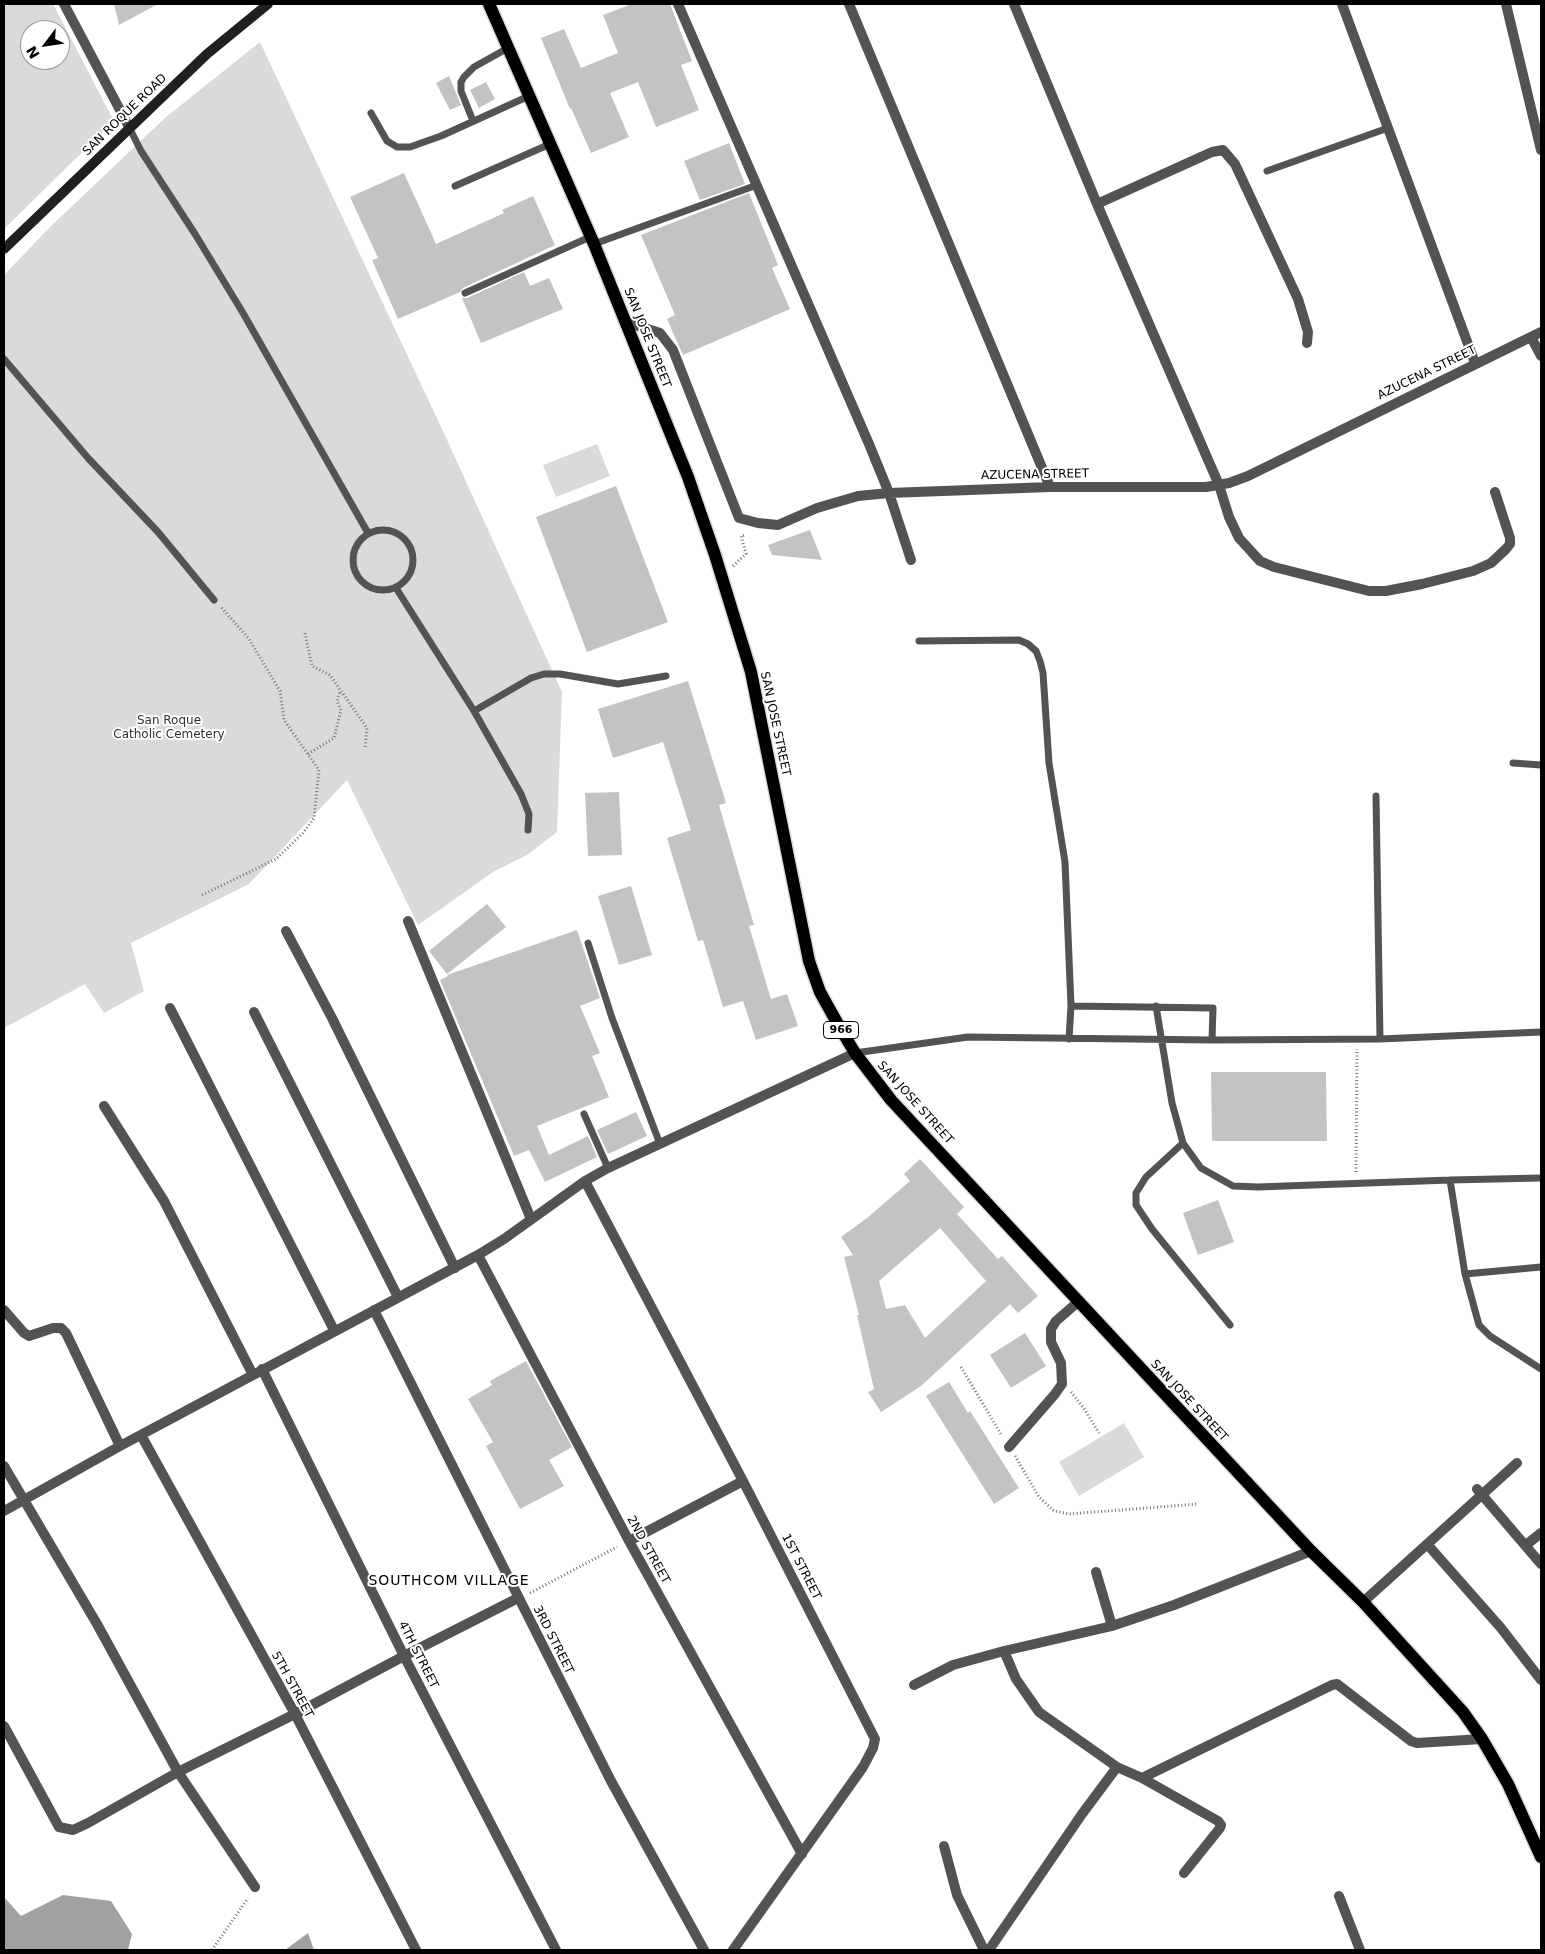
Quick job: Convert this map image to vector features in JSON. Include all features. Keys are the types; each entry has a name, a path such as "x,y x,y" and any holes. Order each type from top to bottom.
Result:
{"main road":[{"name":"SAN ROQUE ROAD","path":"4,249 207,54 268,4"},
{"name":"SAN JOSE STREET","path":"488,4 626,322 688,477 722,576 751,672 809,961 820,992 855,1052 891,1100 1310,1551 1363,1602 1463,1712 1482,1739 1508,1784 1541,1857"}],"street":[{"path":"64,4 129,128"},
{"path":"678,4 889,492 911,560"},
{"path":"849,4 1050,487"},
{"path":"1014,4 1097,204 1219,485 1229,517 1239,538 1260,561 1274,567 1369,591 1386,591 1473,571 1490,563 1510,544 1510,538 1495,492"},
{"path":"1342,4 1476,364"},
{"path":"1506,4 1541,150"},
{"path":"1097,204 1212,152 1223,150 1235,164 1298,299 1308,332 1307,343"},
{"name":"AZUCENA STREET","path":"626,322 660,333 673,350 739,518 758,523 778,525 817,508 858,496 889,492 1050,487 1206,487 1219,485 1248,476 1541,332"},
{"path":"1531,337 1541,356"},
{"path":"408,921 531,1220"},
{"path":"286,931 332,1018 455,1268"},
{"path":"170,1008 334,1330"},
{"path":"254,1012 398,1297"},
{"path":"4,1511 334,1330 478,1255 585,1181 608,1168 719,1118 855,1052"},
{"name":"4TH STREET","path":"104,1106 164,1201 258,1372 556,1950"},
{"name":"1ST STREET","path":"585,1181 743,1481 875,1739 873,1748 863,1766 733,1950"},
{"name":"2ND STREET","path":"478,1255 629,1541 802,1854"},
{"path":"1009,1447 1062,1384 1061,1363 1051,1342 1052,1328 1056,1321 1078,1302"},
{"path":"4,1310 24,1333 30,1336 53,1328 61,1328 66,1333 120,1446"},
{"name":"3RD STREET","path":"374,1310 611,1781 704,1950"},
{"name":"5TH STREET","path":"140,1435 295,1714 416,1950"},
{"path":"1363,1602 1427,1544 1479,1492 1516,1464"},
{"path":"4,1466 98,1624 178,1772 255,1887"},
{"path":"629,1541 743,1481"},
{"path":"1479,1492 1541,1564"},
{"path":"1526,1545 1541,1533"},
{"path":"1427,1544 1501,1628 1541,1680"},
{"path":"914,1686 953,1665 1112,1626 1183,1602 1310,1551"},
{"path":"1096,1572 1112,1626"},
{"path":"4,1726 59,1827 73,1830 178,1772 295,1714 518,1598"},
{"path":"1004,1652 1016,1679 1039,1712 1117,1768 1142,1778 1218,1821 1220,1828 1184,1873"},
{"path":"1142,1778 1337,1684 1411,1741 1417,1743 1482,1739"},
{"path":"989,1950 1082,1814 1117,1768"},
{"path":"944,1846 957,1894 984,1950"},
{"path":"1339,1896 1360,1950"}],"lane":[{"path":"472,121 461,91 461,82 464,76 474,67 508,48"},
{"path":"370,113 387,141 397,147 410,147 428,142 529,96"},
{"path":"129,128 141,151 243,313 368,533"},
{"path":"1267,171 1388,128"},
{"path":"455,186 550,144"},
{"path":"464,293 592,241 757,185"},
{"path":"4,359 88,458 158,532 214,600"},
{"path":"381,529 394,532 406,540 412,552 413,566 407,579 396,588 384,591 370,588 359,580 353,568 352,554 358,542 368,533 381,529"},
{"path":"396,588 474,711 521,794 529,814 528,830"},
{"path":"919,642 1019,640 1036,650 1043,673 1050,772 1065,862 1070,1006 1069,1038"},
{"path":"474,711 531,678 544,674 560,674 618,684 666,676"},
{"path":"1513,763 1541,765"},
{"path":"1376,796 1380,1039"},
{"path":"588,943 612,1018 660,1144"},
{"path":"1070,1006 1212,1008 1212,1040"},
{"path":"1156,1006 1160,1040 1176,1124 1183,1143 1201,1168 1233,1186 1258,1187 1541,1178"},
{"path":"855,1052 968,1037 1160,1040 1380,1039 1541,1032"},
{"path":"584,1114 608,1168"},
{"path":"1183,1143 1146,1177 1136,1193 1136,1205 1152,1229 1230,1325"},
{"path":"1450,1180 1465,1274 1479,1325 1490,1336 1541,1369"},
{"path":"1465,1274 1541,1267"}],"path":[{"path":"722,576 746,554 741,536"},
{"path":"202,895 276,859 303,833 314,818 319,770 284,720 280,691 254,647 214,600"},
{"path":"304,633 312,666 330,675 367,728 365,749"},
{"path":"308,754 334,738 341,710 337,701 340,691"},
{"path":"1356,1183 1357,1039"},
{"path":"961,1367 1039,1497 1054,1511 1069,1514 1197,1504"},
{"path":"1062,1384 1083,1408 1099,1433"},
{"path":"518,1598 629,1541"},
{"path":"212,1950 255,1887"}],"green space":[{"path":"4,4 53,4 61,20 20,20 20,70 70,70 70,37 114,121 4,229"},
{"name":"San Roque Catholic Cemetery","path":"260,42 442,429 562,692 557,832 527,855 493,872 418,925 347,780 249,884 131,943 144,991 104,1013 85,984 4,1028 4,275 50,227 166,117"},
{"path":"597,444 610,476 556,497 543,465"},
{"path":"1124,1423 1144,1457 1079,1496 1059,1462"}],"shaded area":[{"path":"63,1895 111,1901 132,1934 128,1950 4,1950 4,1897 21,1916"},
{"path":"308,1933 314,1950 285,1950"}],"building":[{"path":"114,4 158,4 119,25"},
{"path":"632,4 670,4 692,61 681,65 699,110 656,127 638,82 610,93 629,137 591,153 570,109 541,38 564,29 581,68 618,53 603,15"},
{"path":"449,76 461,105 450,110 436,83"},
{"path":"486,82 495,99 479,108 470,90"},
{"path":"729,143 745,184 700,200 684,161"},
{"path":"404,173 436,244 504,213 502,210 533,196 555,245 463,288 460,292 398,319 372,260 378,258 350,197"},
{"path":"749,193 778,265 772,268 790,309 683,355 667,319 675,315 641,235"},
{"path":"524,272 530,286 549,278 563,309 481,343 462,298 467,298"},
{"path":"616,486 668,622 587,652 536,517"},
{"path":"810,530 822,560 772,555 768,545"},
{"path":"688,681 726,803 719,805 754,925 749,926 771,999 787,994 798,1026 756,1040 743,1001 723,1007 703,940 698,941 667,838 691,830 663,742 613,758 598,709"},
{"path":"619,792 622,855 588,856 585,793"},
{"path":"631,886 652,955 619,965 598,896"},
{"path":"487,904 506,927 447,974 429,951"},
{"path":"577,930 600,998 580,1006 600,1053 592,1056 609,1097 537,1126 549,1155 588,1136 597,1157 545,1182 529,1150 514,1156 440,980 447,975"},
{"path":"1211,1072 1326,1072 1327,1141 1212,1141"},
{"path":"636,1112 647,1136 608,1154 597,1130"},
{"path":"920,1159 964,1207 957,1214 998,1259 1002,1256 1038,1296 1018,1313 1010,1304 921,1386 881,1412 868,1392 874,1389 857,1315 859,1315 844,1257 853,1255 841,1237 867,1218 910,1181 904,1174","holes":["940,1228 986,1281 925,1338 905,1305 886,1309 879,1281"]},
{"path":"1218,1200 1234,1242 1198,1255 1183,1213"},
{"path":"1025,1333 1046,1366 1011,1388 990,1355"},
{"path":"526,1361 572,1447 549,1460 564,1486 520,1509 486,1446 493,1442 468,1399 492,1385 490,1381"},
{"path":"949,1382 968,1413 970,1411 1019,1488 994,1504 926,1396"}],"district":[{"name":"SOUTHCOM VILLAGE","path":"449,1581"}]}
